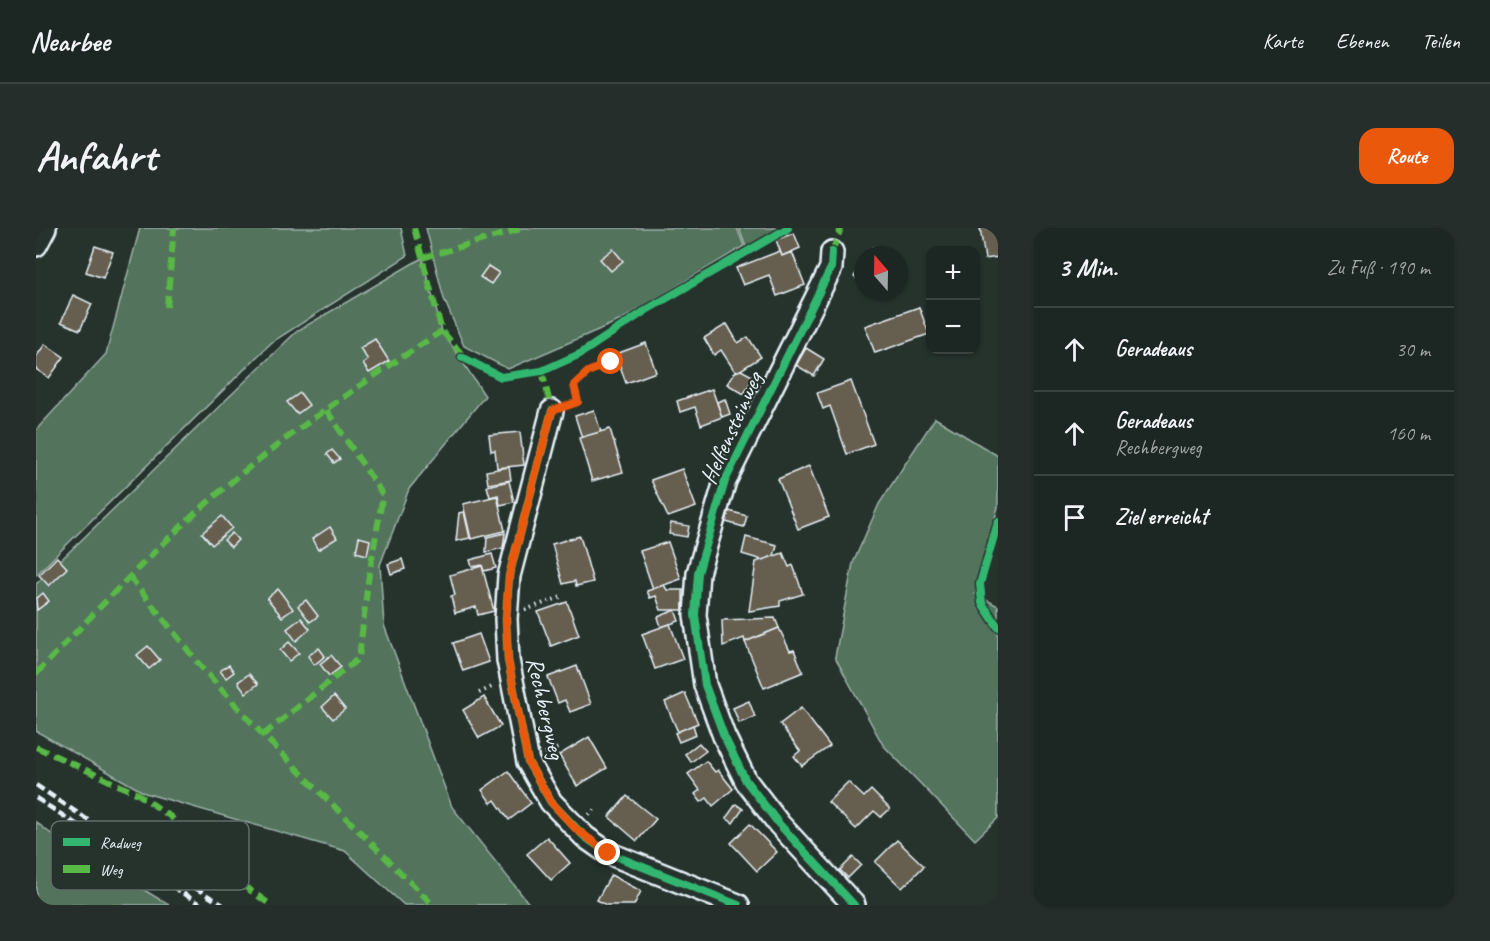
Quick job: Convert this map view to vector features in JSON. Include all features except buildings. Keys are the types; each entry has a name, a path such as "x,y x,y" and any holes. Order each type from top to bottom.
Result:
{"street":[{"path":"36,245 45,228"},
{"name":"Helfensteinweg","path":"832,252 831,268 725,481 698,573 695,615 705,685 724,736 747,782 779,824 854,905"},
{"name":"Rechbergweg","path":"552,411 509,576 506,613 508,660 520,733 528,762 551,802 576,829 608,853 738,905"}],"path":[{"path":"552,411 578,402 574,385 588,372 611,362"},
{"path":"506,613 517,613 564,596"}],"green space":[{"path":"140,228 401,228 407,256 272,342 36,575 36,430 106,354"},
{"path":"426,228 737,228 744,246 621,320 508,369 464,346 444,299"},
{"path":"739,228 788,228 746,247"},
{"path":"422,258 442,331 485,396 409,489 380,565 384,625 452,807 530,905 404,905 345,851 249,823 249,821 242,821 145,793 36,731 36,584 297,331"},
{"path":"935,418 998,456 998,507 975,594 998,606 998,818 975,840 883,745 835,657 853,563 879,504"},
{"path":"36,822 51,834 51,890 144,890 169,905 36,905"}],"railway":[{"path":"36,785 89,821"},
{"path":"36,798 71,821"},
{"path":"178,890 201,905"},
{"path":"199,890 223,905"}],"marked path":[{"path":"167,307 174,228"},
{"path":"414,228 442,331 466,359"},
{"path":"422,258 524,228"},
{"path":"832,252 841,228"},
{"path":"36,674 148,559 216,495 310,421 442,331"},
{"path":"542,371 552,411"},
{"path":"263,735 359,658 368,581 383,495 325,408"},
{"path":"129,576 203,669 263,735 433,905"},
{"path":"36,747 138,794 175,821"},
{"path":"249,890 271,905"}],"cycle path":[{"path":"462,357 501,377 542,371 580,354 648,309 788,228"},
{"path":"832,252 831,268 725,481 698,573 695,615 705,685 724,736 746,781 779,824 854,905"},
{"path":"552,411 509,576 506,619 508,660 528,762 551,802 585,837 608,853 738,905"},
{"path":"998,522 980,584 982,603 998,627"}],"route":[{"path":"608,853 576,829 551,802 528,762 520,733 508,660 506,619 509,576 534,472 552,411 578,402 574,385 588,372 611,362"}]}
